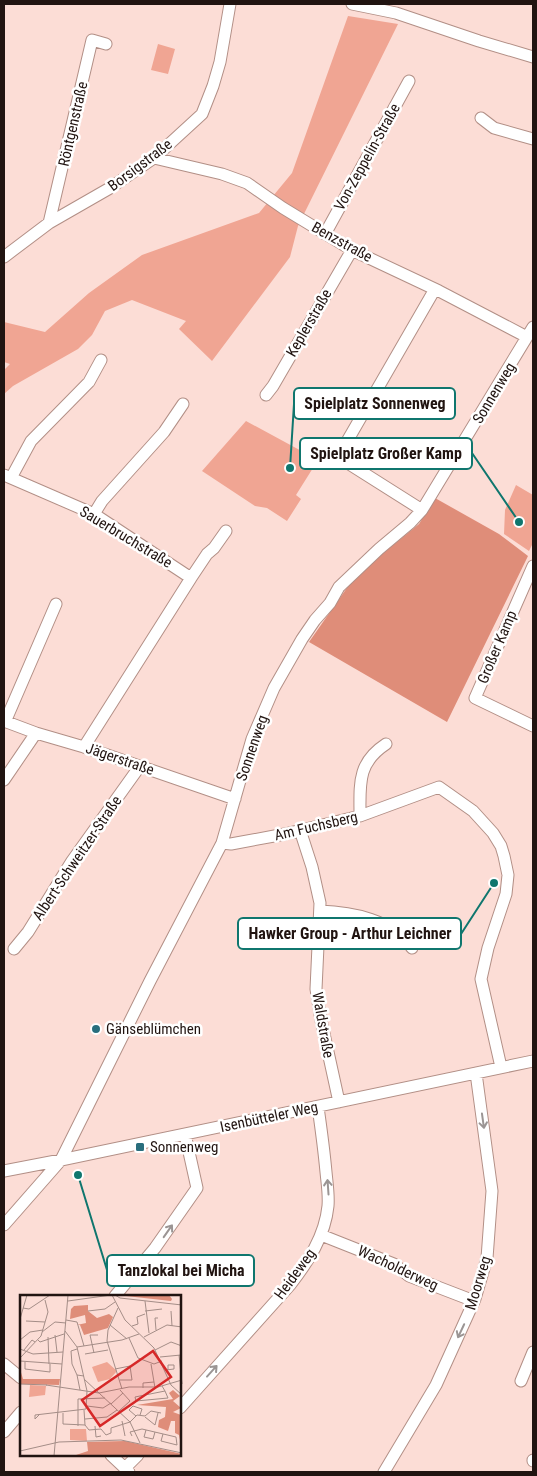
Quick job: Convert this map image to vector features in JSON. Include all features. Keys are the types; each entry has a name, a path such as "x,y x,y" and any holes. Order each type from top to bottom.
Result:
{"street":[{"name":"Borsigstraße","path":"4,257 49,223 110,188 154,158 202,114 220,62 230,4"},
{"path":"352,4 398,8 479,41 533,57"},
{"name":"Röntgenstraße","path":"49,223 92,40 106,44"},
{"name":"Von-Zeppelin-Straße","path":"325,234 409,80"},
{"path":"481,118 494,128 533,138"},
{"name":"Benzstraße","path":"154,158 222,174 247,183 282,208 352,250 530,332"},
{"name":"Keplerstraße","path":"266,395 274,386 352,250"},
{"path":"422,510 343,460 341,456 346,443 435,289"},
{"name":"Sonnenweg","path":"4,1225 61,1160 222,842 252,739 274,688 314,620 330,603 339,587 422,510 530,332"},
{"path":"7,476 31,441 88,382 100,360"},
{"path":"94,514 102,501 164,432 183,404"},
{"name":"Sauerbruchstraße","path":"7,476 94,514 191,578"},
{"path":"84,746 191,578 207,554 214,548 226,531"},
{"name":"Großer Kamp","path":"533,566 475,698 533,726"},
{"path":"4,722 56,604"},
{"name":"Jägerstraße","path":"4,722 84,746 235,799"},
{"path":"4,780 36,733"},
{"path":"360,816 360,777 374,752 386,744"},
{"name":"Albert-Schweitzer-Straße","path":"14,949 28,932 72,861 140,766"},
{"name":"Am Fuchsberg","path":"222,842 231,844 360,816 439,787 473,811 493,833 501,846 508,875 506,894 488,948 481,979 501,1068"},
{"name":"Waldstraße","path":"300,830 312,867 320,903 316,989 320,1020 339,1102"},
{"path":"320,911 340,911 379,922 398,932 412,948"},
{"name":"Isenbütteler Weg","path":"4,1171 533,1061"},
{"name":"Moorweg","path":"384,1472 436,1385 474,1301 487,1258 492,1191 476,1073"},
{"name":"Heideweg","path":"181,1407 290,1285 303,1268 321,1235 328,1207 328,1193 318,1107"},
{"path":"116,1295 156,1248 197,1188 185,1134"},
{"name":"Wacholderweg","path":"321,1235 394,1264 409,1276 474,1301"},
{"path":"521,1380 533,1352"},
{"path":"4,1364 20,1377"},
{"path":"4,1432 20,1413"},
{"path":"111,1456 127,1470 137,1456"}],"shaded area":[{"path":"348,16 398,24 298,226 290,257 212,361 179,329 186,321 132,300 105,311 92,335 78,349 13,386 4,394 4,370 10,364 4,362 4,322 45,332 89,293 142,255 259,213 292,173"},
{"path":"158,44 175,49 168,74 151,70"},
{"path":"246,421 318,460 296,495 301,499 287,521 267,508 255,506 202,471"},
{"path":"516,485 533,495 533,543 529,551 504,534 505,510"},
{"path":"435,498 499,534 528,556 447,722 309,642 356,575 419,524"}],"place":[{"name":"Spielplatz Sonnenweg","path":"290,468"},
{"name":"Spielplatz Großer Kamp","path":"519,522"},
{"name":"Hawker Group - Arthur Leichner","path":"494,883"},
{"name":"Gänseblümchen","path":"96,1029"},
{"name":"Sonnenweg","path":"140,1147"},
{"name":"Tanzlokal bei Micha","path":"78,1175"}]}
